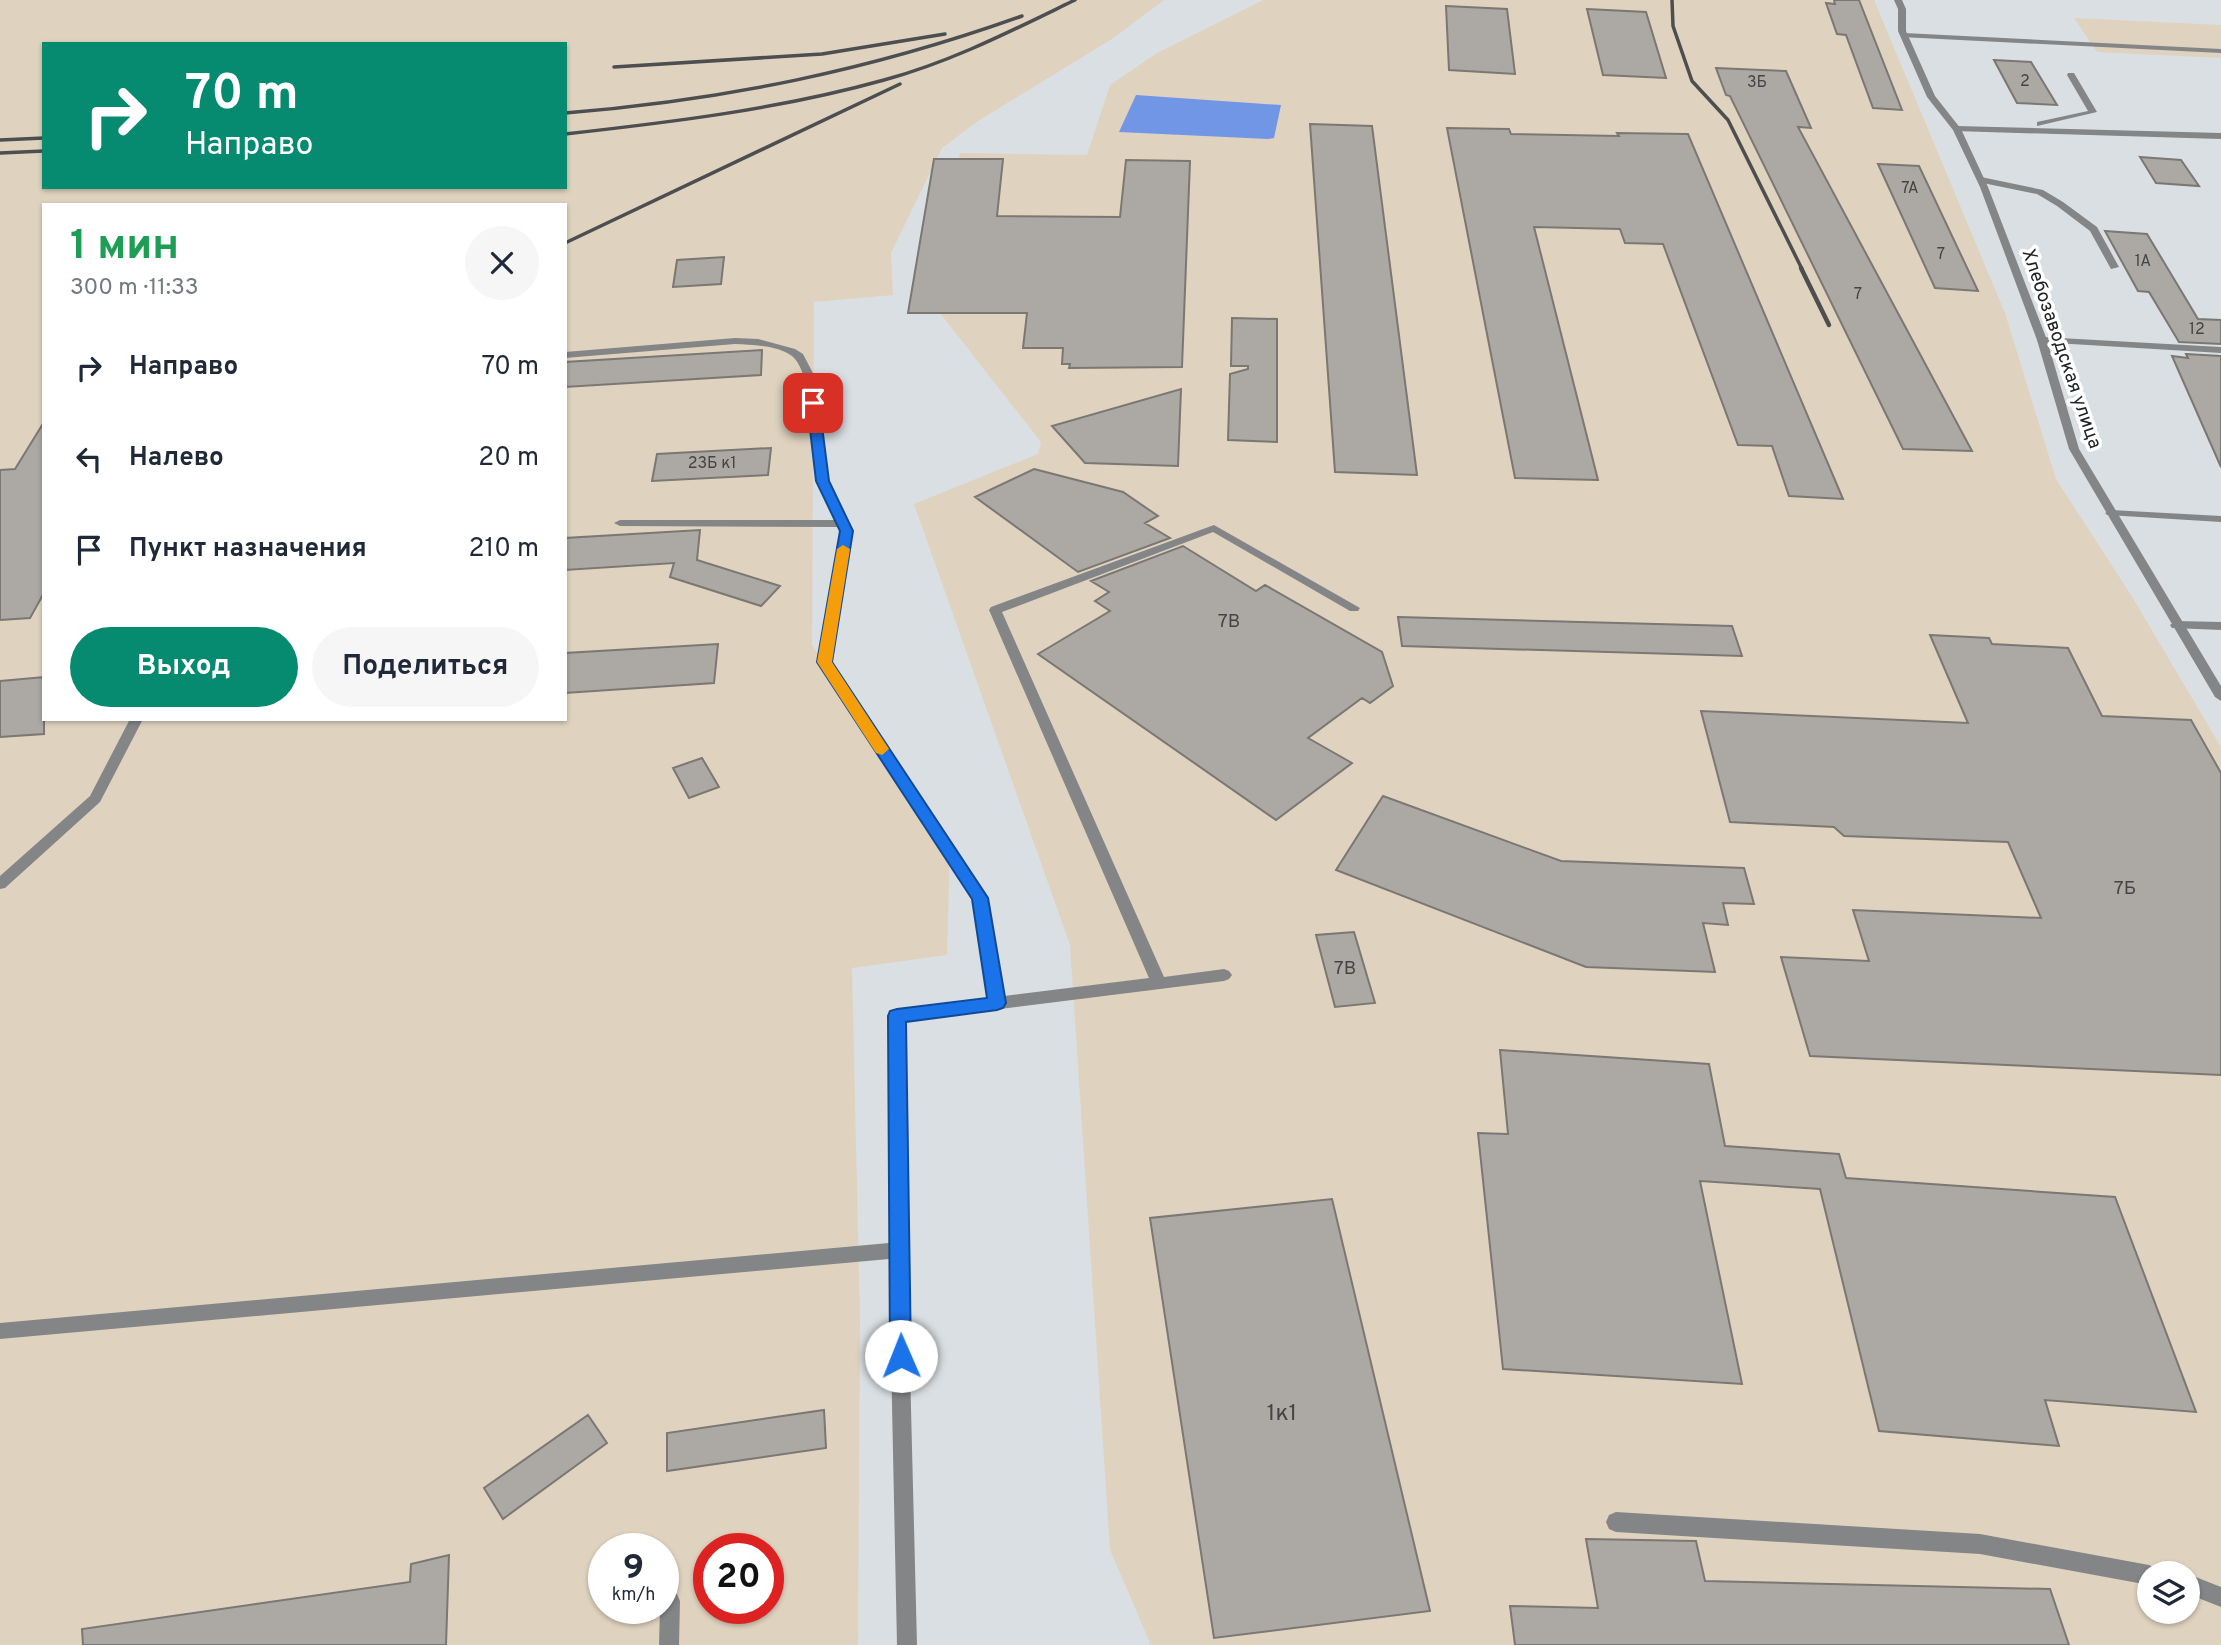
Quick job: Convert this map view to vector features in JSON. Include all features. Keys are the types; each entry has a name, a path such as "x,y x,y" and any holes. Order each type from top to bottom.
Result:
{"street":[{"name":"Хлебозаводская улица","path":"1898,0 1902,9 1904,35 1931,97 1957,129 1981,180 2042,340 2074,449 2221,697"},
{"path":"1904,35 2221,51"},
{"path":"2022,129 2092,112 2071,75"},
{"path":"1957,129 2216,136 2221,150"},
{"path":"1981,180 2040,192 2060,204 2094,229 2114,267"},
{"path":"2042,340 2221,349"},
{"path":"567,355 735,341 758,342 791,351 799,356 810,377 823,481 846,531 824,662 980,898 997,1003"},
{"path":"2111,513 2221,519"},
{"path":"620,523 843,524"},
{"path":"1159,983 995,610 1214,528 1354,608"},
{"path":"2176,625 2221,626"},
{"path":"0,884 95,799 136,721"},
{"path":"907,1645 898,1250 897,1016 1224,975"},
{"path":"0,1331 898,1250"},
{"path":"1616,1522 1980,1544 2137,1573"},
{"path":"2200,1589 2221,1597"},
{"path":"669,1624 669,1645"}],"shaded area":[{"path":"0,0 1164,0 1112,39 978,121 942,148 891,253 893,295 814,302 812,645 950,844 947,955 852,968 860,1321 858,1645 0,1645"},
{"path":"1263,0 1874,0 2005,313 2056,479 2131,595 2221,747 2221,1645 1151,1645 1110,1550 1070,945 914,504 1038,454 1041,442 925,294 960,153 1087,155 1110,85 1157,53"},
{"path":"2074,18 2221,25 2221,58 2097,52"}],"water":[{"path":"1136,95 1281,105 1274,138 1268,139 1119,132"}],"building":[{"path":"1834,0 1859,0 1902,110 1873,108 1846,35 1837,34 1826,3 1835,4"},
{"path":"1446,6 1507,9 1515,74 1449,70"},
{"path":"1587,9 1646,12 1666,78 1603,75"},
{"path":"1994,60 2031,62 2057,105 2017,103"},
{"path":"1716,68 1786,71 1811,128 1798,127 1972,451 1903,449 1730,96 1726,95"},
{"path":"1310,124 1372,126 1417,475 1335,472"},
{"path":"1447,128 1509,129 1511,134 1688,134 1843,499 1789,496 1772,446 1738,445 1663,244 1625,243 1620,229 1534,227 1598,480 1515,478"},
{"path":"2140,157 2181,160 2199,186 2156,183"},
{"path":"934,159 1003,159 997,216 1120,217 1126,160 1190,161 1182,367 1069,368 1070,364 1062,364 1063,348 1023,348 1027,313 908,313"},
{"path":"1878,164 1919,166 1978,291 1935,288"},
{"path":"2105,231 2147,234 2198,319 2221,320 2221,344 2179,342 2149,292 2138,291"},
{"path":"724,257 721,284 673,287 677,260"},
{"path":"1232,318 1277,319 1277,442 1228,440 1230,374 1248,369 1248,366 1231,366"},
{"path":"762,350 761,375 567,387 567,362"},
{"path":"2186,354 2221,356 2221,467 2172,356 2188,358"},
{"path":"1181,389 1178,466 1085,463 1052,426"},
{"path":"42,425 42,597 30,618 0,620 0,470 15,469"},
{"path":"771,448 768,475 652,481 657,454"},
{"path":"1034,469 1123,492 1158,516 1145,523 1170,538 1078,572 975,497"},
{"path":"700,530 697,560 780,586 761,606 670,577 674,563 567,570 567,538"},
{"path":"1183,546 1256,591 1265,585 1382,652 1393,686 1370,703 1362,698 1308,738 1352,763 1276,820 1038,654 1110,611 1095,601 1109,592 1091,581"},
{"path":"1398,617 1732,626 1742,656 1402,646"},
{"path":"1930,635 1989,638 1992,644 2068,648 2102,716 2191,720 2221,773 2221,1075 1810,1056 1781,957 1869,961 1853,910 2041,918 2008,842 1844,836 1834,827 1730,822 1701,711 1968,723"},
{"path":"718,644 714,683 567,693 567,653"},
{"path":"42,677 44,734 0,737 0,681"},
{"path":"702,758 719,787 689,798 673,768"},
{"path":"1383,796 1561,861 1744,868 1754,904 1723,903 1728,925 1703,923 1715,972 1586,967 1336,870"},
{"path":"1354,932 1375,1003 1335,1007 1316,935"},
{"path":"1500,1050 1709,1064 1725,1146 1839,1154 1846,1178 2115,1197 2196,1412 2045,1400 2059,1446 1879,1431 1820,1189 1700,1181 1742,1384 1503,1369 1478,1133 1508,1134"},
{"path":"1332,1199 1430,1611 1214,1638 1150,1218"},
{"path":"824,1410 826,1448 667,1471 667,1433"},
{"path":"588,1415 607,1443 503,1519 484,1488"},
{"path":"1586,1539 1696,1541 1705,1581 2050,1589 2069,1645 1515,1645 1510,1606 1598,1608"},
{"path":"449,1555 446,1645 83,1645 82,1629 410,1582 411,1564"}],"railway":[{"path":"567,134 766,107 884,80 958,55 1075,0"},
{"path":"1672,0 1673,26 1692,81 1728,120 1802,269"},
{"path":"567,113 683,100 797,80 909,52 1022,16"},
{"path":"614,67 822,54 945,34"},
{"path":"567,242 900,84"},
{"path":"0,140 42,138"},
{"path":"0,153 42,151"},
{"path":"1801,268 1829,325"}],"slow traffic":[{"path":"843,549 824,662 882,749"}],"route":[{"path":"813,403 823,481 846,531 824,662 980,898 997,1003 897,1016 901,1356"}]}
